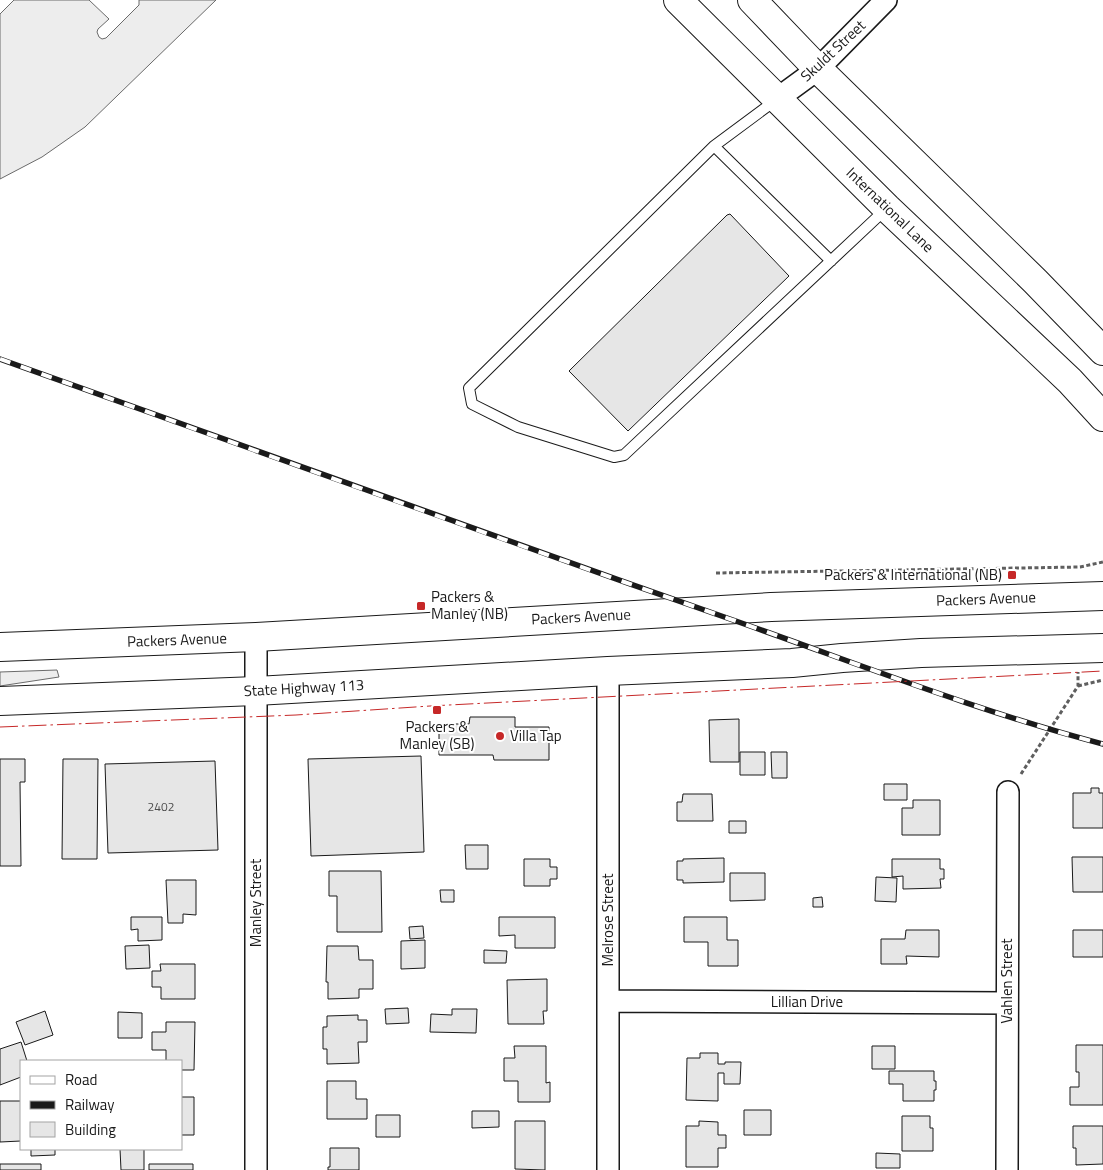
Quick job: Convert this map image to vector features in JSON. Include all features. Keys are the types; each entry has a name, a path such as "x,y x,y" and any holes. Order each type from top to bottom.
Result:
{"main road":[{"name":"International Lane","path":"678,0 887,208 1070,381 1103,417"},
{"path":"752,0 818,69 1102,349"},
{"name":"Packers Avenue","path":"0,648 256,637 704,610 1103,596"},
{"path":"608,671 792,663 921,653 1103,648"},
{"name":"State Highway 113","path":"0,701 256,691 608,671"}],"street":[{"name":"Skuldt Street","path":"777,99 818,69 886,0"},
{"name":"Manley Street","path":"256,637 256,1170"},
{"name":"Melrose Street","path":"608,671 608,1170"},
{"name":"Vahlen Street","path":"1006,1170 1008,792"},
{"name":"Lillian Drive","path":"608,1001 1007,1003"}],"lane":[{"path":"777,99 714,146 469,388 472,404 518,427 614,457 624,455 887,208"},
{"path":"714,146 831,261"}],"path":[{"path":"716,573 1080,567 1103,562"},
{"path":"1008,792 1078,686 1103,680"}],"shaded area":[{"path":"14,0 89,0 109,19 98,29 99,37 102,39 106,38 139,5 139,0 216,0 85,127 42,157 0,179 0,14"},
{"path":"57,670 59,677 0,686 0,672"}],"building":[{"path":"730,214 789,276 628,431 569,371"},
{"path":"470,717 515,717 515,727 549,727 549,760 494,760 493,755 439,755 439,724 469,724"},
{"path":"739,719 739,762 710,762 709,720"},
{"path":"740,752 765,752 765,775 740,775"},
{"path":"771,752 787,752 787,778 772,778"},
{"path":"421,756 424,852 311,856 308,759"},
{"path":"0,759 25,759 25,782 20,782 21,866 0,866"},
{"path":"63,759 98,759 97,859 62,859"},
{"path":"215,761 218,850 108,853 105,764"},
{"path":"884,784 907,784 907,800 884,800"},
{"path":"1091,788 1099,788 1099,793 1103,793 1103,828 1073,828 1073,793 1091,793"},
{"path":"683,794 712,794 713,821 677,821 677,802 682,802"},
{"path":"913,800 940,800 940,835 902,835 902,808 913,808"},
{"path":"729,821 746,821 746,833 729,833"},
{"path":"465,845 488,845 488,869 466,869"},
{"path":"1072,857 1103,857 1103,892 1073,892"},
{"path":"724,858 724,882 683,883 683,880 677,880 677,861 683,861 683,859"},
{"path":"524,859 550,859 550,867 557,867 557,879 550,879 550,886 524,886"},
{"path":"892,859 940,859 940,869 944,869 944,879 940,879 941,888 903,889 903,876 892,877"},
{"path":"329,871 381,871 382,932 337,932 337,896 329,896"},
{"path":"730,873 765,873 765,900 730,901"},
{"path":"876,877 897,878 896,902 875,901"},
{"path":"166,880 196,880 196,915 183,914 183,923 168,923"},
{"path":"440,890 454,890 454,902 441,902"},
{"path":"822,897 823,907 813,907 813,898"},
{"path":"131,917 162,917 162,940 138,941 138,929 131,930"},
{"path":"499,917 555,917 555,948 515,948 515,935 499,936"},
{"path":"684,917 727,917 727,940 738,940 738,966 708,966 708,942 684,942"},
{"path":"423,926 424,938 410,939 409,927"},
{"path":"906,930 939,930 939,957 906,956 907,964 881,964 881,939 905,939"},
{"path":"1073,930 1103,930 1103,957 1073,957"},
{"path":"425,940 425,968 401,969 401,941"},
{"path":"149,945 150,968 126,969 125,946"},
{"path":"327,946 358,946 359,960 373,960 373,989 359,989 359,998 328,999 328,982 326,982"},
{"path":"484,950 507,951 506,963 484,963"},
{"path":"160,964 195,964 195,999 161,999 161,987 152,987 152,971 161,971"},
{"path":"547,979 547,1011 543,1011 544,1024 508,1024 507,980"},
{"path":"408,1008 409,1023 386,1024 385,1009"},
{"path":"452,1009 477,1009 476,1033 430,1032 431,1014 452,1015"},
{"path":"45,1011 53,1035 25,1045 16,1022"},
{"path":"118,1012 142,1013 142,1038 118,1038"},
{"path":"358,1015 358,1020 367,1020 367,1042 358,1042 359,1063 327,1064 327,1049 323,1049 323,1027 327,1027 327,1016"},
{"path":"166,1022 195,1022 194,1070 182,1070 182,1060 166,1060 166,1050 152,1050 152,1032 166,1032"},
{"path":"21,1042 27,1060 20,1060 20,1077 0,1085 0,1049"},
{"path":"1076,1045 1103,1045 1103,1105 1070,1105 1070,1087 1079,1087 1079,1072 1076,1072"},
{"path":"514,1046 546,1046 546,1083 550,1082 550,1102 518,1102 518,1081 504,1081 504,1058 515,1058"},
{"path":"872,1046 895,1046 895,1069 872,1069"},
{"path":"700,1053 718,1053 718,1064 741,1062 740,1084 724,1084 724,1073 718,1073 718,1101 686,1100 687,1058 700,1058"},
{"path":"889,1071 934,1071 936,1090 934,1090 934,1101 903,1101 903,1084 889,1084"},
{"path":"327,1081 356,1081 356,1099 367,1099 367,1119 327,1119"},
{"path":"182,1097 194,1097 194,1135 182,1135"},
{"path":"0,1101 20,1101 20,1141 0,1142"},
{"path":"744,1110 771,1110 771,1135 744,1135"},
{"path":"472,1111 499,1111 499,1127 472,1128"},
{"path":"376,1115 400,1115 400,1137 376,1137"},
{"path":"902,1116 930,1116 930,1128 933,1128 933,1151 902,1151"},
{"path":"515,1121 545,1121 545,1170 515,1169"},
{"path":"699,1121 718,1122 718,1135 726,1135 726,1148 718,1148 718,1167 686,1167 686,1126 699,1126"},
{"path":"1073,1126 1103,1126 1103,1164 1076,1165 1076,1148 1073,1148"},
{"path":"330,1148 359,1148 359,1170 328,1170 328,1167 330,1167"},
{"path":"31,1150 55,1150 55,1155 31,1156"},
{"path":"120,1150 144,1150 144,1170 121,1170"},
{"path":"876,1153 900,1154 900,1168 876,1168"},
{"path":"0,1164 41,1164 41,1170 0,1170"},
{"path":"149,1164 193,1164 193,1170 149,1170"}],"railway":[{"path":"0,359 915,685 1009,717 1103,744"}],"power":[{"path":"0,727 296,715 430,706 1103,671"}],"place":[{"name":"Packers & International (NB)","path":"1012,575"},
{"name":"Packers & Manley (NB)","path":"421,606"},
{"name":"Packers & Manley (SB)","path":"437,710"},
{"name":"Villa Tap","path":"500,736"}]}
